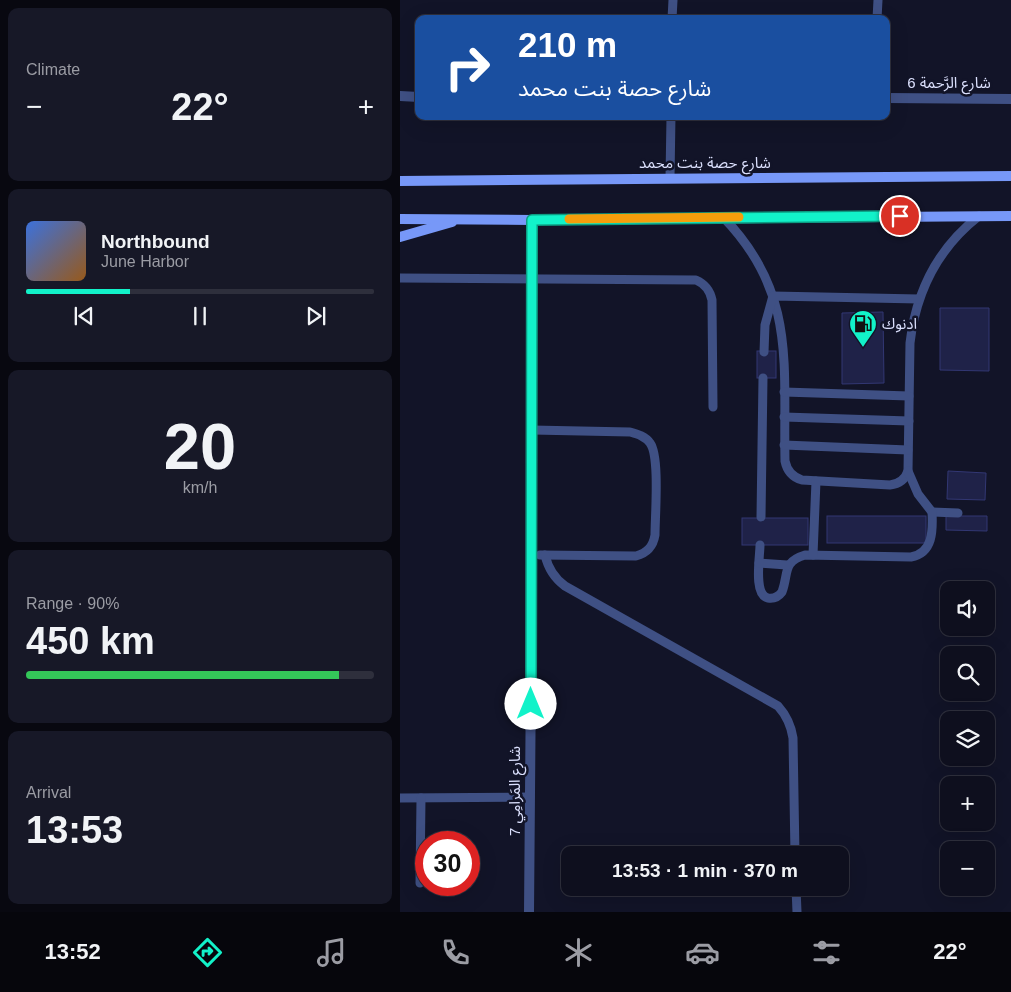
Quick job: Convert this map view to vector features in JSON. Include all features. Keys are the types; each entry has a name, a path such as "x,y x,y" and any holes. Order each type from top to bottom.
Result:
{"main road":[{"path":"400,176 405,181"},
{"name":"شارع حصة بنت محمد","path":"405,181 1011,176"},
{"path":"400,219 532,220 1011,216"},
{"path":"400,237 464,219"}],"street":[{"path":"400,96 415,96"},
{"name":"شارع الرَّحمة 6","path":"890,98 1011,99"},
{"name":"شارع المَرامِي 7","path":"529,912 532,220"}],"lane":[{"path":"672,15 673,0"},
{"path":"877,15 878,0"},
{"path":"670,178 671,120"},
{"path":"760,545 759,590 768,598 776,598 782,592 788,565 798,557 813,554 915,556 924,552 930,544 932,512 918,494 908,471 910,343 912,327 919,299 927,279 944,250 966,226 979,216"},
{"path":"723,217 735,229 755,257 764,272 773,296 783,338 784,445 785,462 788,472 796,478 895,484 903,480 908,471"},
{"path":"400,278 696,280 704,284 711,293 712,300 713,407"},
{"path":"773,296 919,299"},
{"path":"764,352 765,325 773,296"},
{"path":"760,518 763,378"},
{"path":"784,392 909,396"},
{"path":"784,418 909,421"},
{"path":"532,430 630,432 637,434 650,443 655,458 655,535 651,547 647,551 630,556 532,555"},
{"path":"784,445 908,450"},
{"path":"813,554 816,480"},
{"path":"932,512 958,514"},
{"path":"545,555 554,576 565,586 778,706 785,714 793,738 796,846"},
{"path":"759,563 788,565"},
{"path":"400,798 530,797"},
{"path":"421,798 421,831"},
{"path":"796,896 797,912"}],"building":[{"path":"940,308 989,308 989,371 940,370"},
{"name":"ادنوك","path":"883,312 884,383 842,384 842,313"},
{"path":"757,351 776,351 776,378 757,378"},
{"path":"948,471 986,473 985,500 947,499"},
{"path":"827,516 926,516 926,543 827,543"},
{"path":"946,516 987,516 987,531 946,530"},
{"path":"742,518 808,518 808,545 742,545"}],"slow traffic":[{"path":"569,219 739,217"}],"place":[{"name":"ادنوك","path":"863,348"}],"route":[{"path":"531,704 532,220 900,216"}]}
